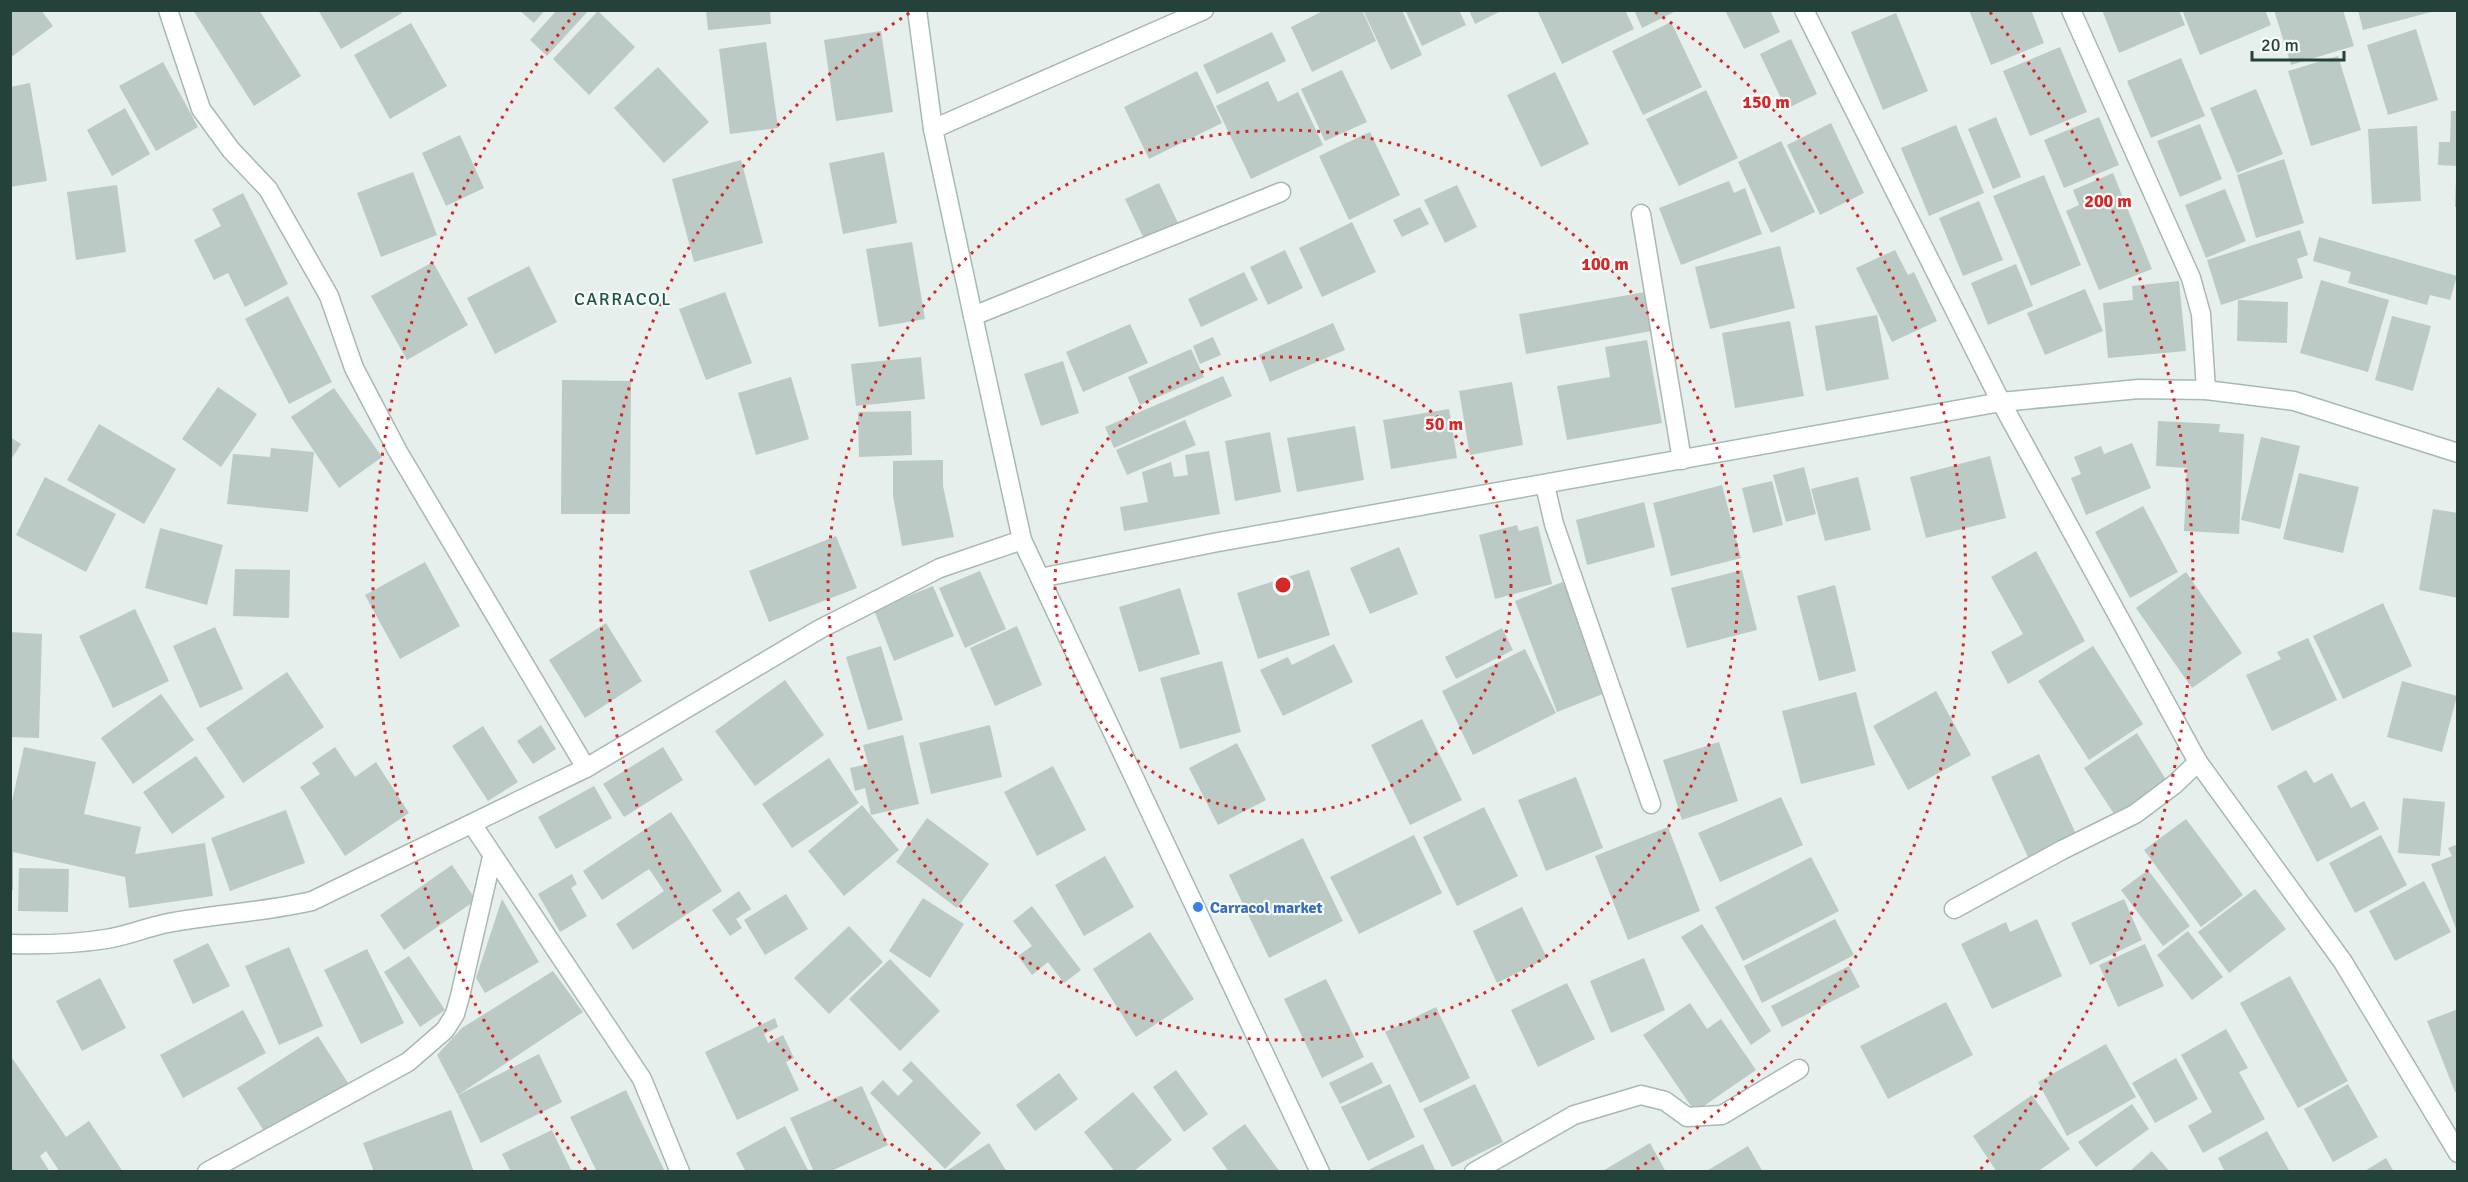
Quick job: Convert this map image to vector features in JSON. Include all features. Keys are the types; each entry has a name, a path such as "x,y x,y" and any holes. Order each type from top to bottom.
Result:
{"street":[{"path":"168,10 201,109 231,150 268,189 329,296 354,368 398,450 586,768"},
{"path":"917,10 933,129 1022,540 1320,1172"},
{"path":"933,129 1204,10"},
{"path":"1804,10 2001,402 2198,762 2343,962 2457,1153"},
{"path":"2071,10 2191,278 2201,314 2206,390"},
{"path":"973,316 1281,192"},
{"path":"1641,214 1682,460"},
{"path":"1040,578 1214,543 2001,402 2139,389 2206,390 2294,400 2457,453"},
{"path":"1545,484 1554,524 1651,804"},
{"path":"10,944 44,945 108,939 165,924 238,912 275,910 312,901 586,768 819,629 940,568 1022,540"},
{"path":"1954,909 2062,850 2135,814 2175,784 2198,762"},
{"path":"472,824 642,1079 680,1172"},
{"path":"207,1172 408,1062 445,1030 455,1014 460,996 492,857"},
{"path":"1474,1172 1574,1115 1641,1095 1665,1101 1687,1117 1722,1115 1799,1069"}],"building":[{"path":"10,10 41,10 53,26 10,58"},
{"path":"193,10 259,10 301,76 254,106"},
{"path":"318,10 401,10 402,13 341,49"},
{"path":"519,10 545,10 534,23"},
{"path":"557,10 589,10 547,56 530,40"},
{"path":"706,10 770,10 771,24 708,30"},
{"path":"1325,10 1362,10 1376,41 1312,72 1291,27"},
{"path":"1363,10 1402,10 1422,55 1391,70"},
{"path":"1405,10 1459,10 1466,25 1422,46"},
{"path":"1469,10 1503,10 1475,24"},
{"path":"1537,10 1625,10 1634,29 1562,64"},
{"path":"1634,10 1678,10 1642,28"},
{"path":"1730,10 1770,10 1780,32 1744,49 1726,12"},
{"path":"1969,10 2031,10 2044,43 1991,65"},
{"path":"2102,10 2179,10 2185,25 2119,53"},
{"path":"2182,10 2265,10 2271,25 2200,55"},
{"path":"2274,10 2343,10 2354,46 2291,65"},
{"path":"2358,10 2435,10 2435,11 2363,30"},
{"path":"598,11 635,47 589,95 553,59"},
{"path":"1896,13 1928,91 1883,110 1851,32"},
{"path":"1671,22 1702,87 1643,115 1612,51"},
{"path":"411,23 447,86 390,119 354,55"},
{"path":"2416,29 2438,100 2388,115 2367,45"},
{"path":"881,31 893,112 836,121 824,40"},
{"path":"1272,32 1286,61 1217,94 1203,65"},
{"path":"1791,39 1817,94 1786,109 1760,54"},
{"path":"766,42 778,128 730,134 719,49"},
{"path":"2060,47 2087,112 2030,136 2003,71"},
{"path":"2338,56 2361,130 2311,146 2288,71"},
{"path":"2181,58 2205,116 2151,138 2127,81"},
{"path":"163,62 198,127 156,151 119,86"},
{"path":"658,67 709,122 664,163 614,108"},
{"path":"1342,70 1367,122 1325,141 1301,89"},
{"path":"1197,71 1222,123 1149,159 1124,107"},
{"path":"1555,72 1589,144 1541,167 1507,95"},
{"path":"1268,81 1278,102 1298,92 1323,145 1251,179 1216,106"},
{"path":"30,83 47,181 10,187 10,87"},
{"path":"2256,89 2283,154 2237,173 2210,108"},
{"path":"1706,90 1738,158 1679,186 1646,119"},
{"path":"125,108 150,154 112,176 87,130"},
{"path":"2451,111 2458,111 2458,166 2438,165 2439,142 2450,142"},
{"path":"1996,117 2021,177 1993,189 1968,129"},
{"path":"2099,117 2119,165 2064,188 2044,140"},
{"path":"1831,123 1864,193 1820,215 1787,145"},
{"path":"2200,124 2222,179 2180,197 2157,141"},
{"path":"1956,125 1984,193 1929,216 1901,148"},
{"path":"2417,126 2421,201 2372,204 2368,129"},
{"path":"1370,132 1400,195 1349,220 1319,156"},
{"path":"460,135 484,188 446,206 422,153"},
{"path":"1781,141 1815,212 1771,233 1738,162"},
{"path":"884,152 897,223 843,234 829,163"},
{"path":"2284,159 2304,223 2256,238 2237,175"},
{"path":"741,160 763,243 694,262 672,179"},
{"path":"413,172 437,235 381,257 357,193"},
{"path":"2113,173 2152,269 2099,290 2066,211 2079,205 2073,190"},
{"path":"2044,175 2081,265 2031,286 1993,196"},
{"path":"2456,179 2458,179 2458,207 2455,207"},
{"path":"1729,181 1734,193 1745,188 1762,234 1681,265 1659,208"},
{"path":"1159,183 1179,225 1145,241 1125,199"},
{"path":"117,185 126,252 76,260 67,192"},
{"path":"1457,185 1477,227 1445,243 1424,200"},
{"path":"2225,189 2246,241 2206,258 2185,205"},
{"path":"243,193 288,284 245,307 228,273 214,280 194,240 221,226 212,209"},
{"path":"1979,201 2003,260 1963,276 1939,218"},
{"path":"1420,207 1429,224 1402,237 1393,220"},
{"path":"1352,222 1376,272 1322,297 1299,248"},
{"path":"2300,230 2308,255 2297,259 2303,278 2221,305 2207,260"},
{"path":"2319,237 2457,276 2450,300 2430,295 2427,305 2348,283 2351,272 2313,261"},
{"path":"912,242 925,319 879,327 866,249"},
{"path":"1780,246 1795,308 1710,329 1695,267"},
{"path":"1285,250 1303,288 1268,305 1250,267"},
{"path":"1895,250 1908,275 1914,272 1937,321 1892,342 1856,268"},
{"path":"433,262 468,325 407,360 371,296"},
{"path":"2016,264 2033,306 1988,325 1971,283"},
{"path":"529,266 557,322 495,354 467,298"},
{"path":"1244,272 1258,300 1201,327 1188,299"},
{"path":"2321,280 2389,300 2368,372 2300,353"},
{"path":"2179,281 2186,351 2108,358 2103,303 2133,300 2132,286"},
{"path":"2085,289 2103,331 2045,355 2027,313"},
{"path":"1651,291 1657,330 1526,354 1519,314"},
{"path":"725,292 752,363 706,380 679,309"},
{"path":"288,296 332,382 289,404 245,319"},
{"path":"2238,300 2288,302 2287,343 2237,341"},
{"path":"1877,315 1889,379 1826,391 1815,326"},
{"path":"2392,316 2431,326 2413,391 2375,380"},
{"path":"1790,321 1804,396 1735,408 1722,333"},
{"path":"1333,323 1345,350 1270,382 1259,355"},
{"path":"1130,324 1148,363 1083,392 1066,352"},
{"path":"1213,337 1221,355 1200,364 1193,346"},
{"path":"1647,340 1662,423 1567,440 1557,386 1610,377 1605,347"},
{"path":"1191,349 1204,377 1140,405 1128,377"},
{"path":"921,357 925,399 856,406 851,364"},
{"path":"1063,361 1079,413 1041,426 1024,374"},
{"path":"1223,376 1232,396 1114,448 1105,427"},
{"path":"791,377 809,439 756,455 738,393"},
{"path":"562,380 631,381 630,514 561,514"},
{"path":"1512,382 1523,445 1470,455 1459,391"},
{"path":"218,387 257,414 221,467 182,439"},
{"path":"334,388 382,457 339,488 291,417"},
{"path":"1449,409 1457,458 1391,469 1383,420"},
{"path":"911,411 912,455 859,457 858,412"},
{"path":"1185,420 1196,445 1127,475 1116,450"},
{"path":"2158,421 2220,424 2219,432 2244,434 2239,534 2184,531 2187,468 2156,466"},
{"path":"99,424 176,469 144,524 67,480"},
{"path":"1355,426 1364,480 1297,492 1287,438"},
{"path":"1270,432 1281,492 1235,501 1225,441"},
{"path":"10,437 21,444 10,461"},
{"path":"2261,437 2300,446 2280,529 2241,520"},
{"path":"2132,443 2151,488 2086,515 2071,478 2081,474 2074,457 2101,446 2104,454"},
{"path":"271,448 314,452 308,512 227,504 233,454 270,457"},
{"path":"1209,451 1220,514 1124,531 1120,507 1148,502 1142,472 1171,462 1174,477 1188,475 1185,455"},
{"path":"1990,456 2006,518 1926,538 1910,477"},
{"path":"943,460 943,486 954,537 902,546 893,496 893,461"},
{"path":"1804,467 1816,514 1786,522 1773,475"},
{"path":"2299,473 2359,487 2343,553 2283,539"},
{"path":"45,477 116,514 86,572 16,535"},
{"path":"1858,477 1871,530 1825,541 1811,489"},
{"path":"1772,481 1783,525 1753,533 1742,488"},
{"path":"1722,485 1741,558 1671,576 1653,503"},
{"path":"1644,502 1655,547 1587,565 1576,520"},
{"path":"2143,506 2178,572 2130,598 2095,532"},
{"path":"2433,509 2458,513 2458,598 2419,590"},
{"path":"1517,525 1519,531 1538,526 1552,584 1495,599 1479,535"},
{"path":"160,528 223,545 207,605 145,588"},
{"path":"836,536 857,588 769,622 749,571"},
{"path":"1399,547 1418,594 1370,614 1350,568"},
{"path":"2036,551 2085,641 2008,684 1991,652 2023,634 1991,577"},
{"path":"425,562 460,626 400,659 365,595"},
{"path":"235,569 290,570 289,618 233,616"},
{"path":"1309,570 1330,635 1258,659 1237,593"},
{"path":"1742,570 1757,630 1687,648 1671,588"},
{"path":"980,571 1006,629 965,648 939,588"},
{"path":"2186,572 2242,653 2192,688 2136,608"},
{"path":"1565,581 1608,692 1557,712 1515,601"},
{"path":"1835,585 1856,671 1819,681 1797,596"},
{"path":"933,586 954,636 894,661 874,610"},
{"path":"1180,588 1200,654 1139,672 1119,607"},
{"path":"2383,603 2412,666 2343,699 2313,636"},
{"path":"135,609 169,681 113,708 79,636"},
{"path":"606,623 642,681 585,718 549,660"},
{"path":"1017,626 1042,685 995,706 970,648"},
{"path":"215,627 243,689 200,708 173,646"},
{"path":"1502,628 1513,650 1456,679 1445,657"},
{"path":"10,632 42,634 39,738 10,737"},
{"path":"2308,638 2337,700 2272,731 2246,675 2281,659 2277,652"},
{"path":"1334,644 1353,682 1283,716 1260,670 1288,657 1292,665"},
{"path":"881,646 903,720 868,730 846,657"},
{"path":"2093,646 2143,724 2089,760 2038,681"},
{"path":"1525,649 1556,713 1473,755 1442,691"},
{"path":"1222,661 1241,732 1180,749 1160,678"},
{"path":"287,672 324,727 243,783 206,728"},
{"path":"785,680 824,735 755,786 715,731"},
{"path":"2402,681 2457,696 2442,752 2387,737"},
{"path":"1936,691 1971,755 1908,790 1873,726"},
{"path":"1856,692 1875,765 1801,784 1782,711"},
{"path":"161,694 194,740 133,784 101,738"},
{"path":"1422,719 1462,800 1410,825 1371,745"},
{"path":"541,725 556,749 533,764 517,741"},
{"path":"990,725 1002,777 931,794 919,743"},
{"path":"483,726 518,782 488,801 452,746"},
{"path":"2137,733 2168,783 2116,817 2084,768"},
{"path":"903,735 919,804 871,815 865,788 855,791 850,768 868,764 863,745"},
{"path":"1719,742 1738,801 1682,820 1663,760"},
{"path":"1237,743 1266,800 1218,825 1189,768"},
{"path":"24,747 96,762 84,814 141,827 135,854 205,843 213,896 129,908 125,877 13,852 13,890 10,890 10,810"},
{"path":"335,747 355,777 376,762 409,813 345,856 300,787 320,774 312,763"},
{"path":"663,747 683,780 624,817 603,784"},
{"path":"2039,754 2076,834 2028,857 1991,777"},
{"path":"196,756 225,797 172,834 143,792"},
{"path":"829,758 859,803 792,848 762,804"},
{"path":"1053,766 1086,830 1037,856 1004,792"},
{"path":"2306,770 2314,783 2332,773 2351,808 2364,801 2379,829 2317,862 2277,786"},
{"path":"1576,777 1603,848 1546,871 1518,800"},
{"path":"594,786 612,818 556,849 538,817"},
{"path":"1781,797 1803,845 1720,882 1698,833"},
{"path":"2403,798 2445,802 2440,856 2398,853"},
{"path":"862,805 899,850 844,896 808,851"},
{"path":"1484,807 1518,876 1457,906 1423,837"},
{"path":"286,810 305,863 230,891 211,838"},
{"path":"671,812 722,891 633,950 616,924 664,891 649,869 602,900 583,871"},
{"path":"927,818 989,864 957,908 896,862"},
{"path":"2186,819 2243,895 2201,927 2144,850"},
{"path":"1668,827 1700,911 1628,940 1595,856"},
{"path":"1414,835 1442,893 1359,934 1330,877"},
{"path":"2381,835 2407,885 2355,913 2329,863"},
{"path":"1303,838 1343,921 1269,958 1229,875"},
{"path":"2458,844 2457,931 2431,864 2452,856 2448,848"},
{"path":"1105,856 1134,907 1084,936 1055,885"},
{"path":"1811,857 1839,911 1743,961 1715,907"},
{"path":"452,865 476,900 404,950 380,915"},
{"path":"19,868 69,869 68,912 18,911"},
{"path":"2148,870 2190,926 2163,946 2121,890"},
{"path":"572,874 577,884 571,888 587,916 560,932 538,894"},
{"path":"2424,881 2451,932 2395,961 2369,911"},
{"path":"2255,889 2286,929 2229,973 2198,932"},
{"path":"739,891 751,909 736,919 742,928 730,936 712,910"},
{"path":"786,894 808,929 765,955 744,920"},
{"path":"923,898 964,924 930,978 889,951"},
{"path":"502,899 539,962 485,993 476,978"},
{"path":"2124,899 2142,940 2090,965 2071,923"},
{"path":"1032,906 1081,970 1064,983 1048,962 1032,975 1018,956 1032,946 1013,921"},
{"path":"1522,907 1547,958 1497,983 1473,931"},
{"path":"1835,919 1854,955 1762,1003 1744,966"},
{"path":"2037,919 2062,976 1992,1009 1961,944 2006,922 2010,932"},
{"path":"1702,924 1771,1031 1751,1045 1681,937"},
{"path":"849,926 883,962 829,1014 794,978"},
{"path":"2188,931 2223,977 2192,1000 2157,955"},
{"path":"1150,932 1194,999 1136,1037 1093,969"},
{"path":"208,943 230,986 193,1004 173,960"},
{"path":"2145,944 2164,986 2118,1007 2099,965"},
{"path":"289,947 323,1026 279,1045 245,966"},
{"path":"367,949 404,1023 361,1044 324,970"},
{"path":"409,956 445,1010 420,1027 384,972"},
{"path":"1644,958 1665,1010 1611,1033 1590,981"},
{"path":"890,959 940,1011 900,1051 849,999"},
{"path":"1849,966 1860,987 1782,1027 1771,1006"},
{"path":"553,971 583,1012 458,1095 437,1055 462,1028"},
{"path":"2290,976 2348,1081 2298,1108 2240,1003"},
{"path":"100,978 126,1028 82,1051 56,1001"},
{"path":"1326,979 1364,1057 1322,1078 1284,999"},
{"path":"1567,983 1595,1039 1538,1067 1511,1010"},
{"path":"1946,1002 1973,1055 1888,1099 1860,1046"},
{"path":"1690,1003 1707,1029 1721,1019 1756,1070 1695,1112 1643,1035"},
{"path":"1436,1007 1470,1078 1420,1103 1385,1032"},
{"path":"2458,1009 2458,1091 2455,1092 2427,1021"},
{"path":"243,1010 266,1053 183,1098 160,1055"},
{"path":"775,1018 778,1027 764,1034 768,1043 783,1035 794,1058 786,1062 799,1090 737,1120 705,1052"},
{"path":"2226,1029 2248,1068 2239,1072 2265,1119 2203,1153 2188,1126 2212,1112 2181,1055"},
{"path":"318,1036 348,1083 267,1136 237,1088"},
{"path":"2106,1044 2136,1097 2067,1136 2038,1082"},
{"path":"539,1054 562,1102 481,1143 458,1095"},
{"path":"10,1055 66,1137 89,1121 123,1172 60,1172 46,1151 40,1156 50,1172 10,1172"},
{"path":"2176,1058 2198,1099 2155,1123 2132,1083"},
{"path":"911,1061 981,1133 945,1169 870,1093 883,1080 898,1096 913,1081 902,1070"},
{"path":"1372,1062 1383,1083 1340,1104 1329,1083"},
{"path":"1176,1070 1208,1114 1184,1132 1153,1087"},
{"path":"1059,1073 1078,1099 1035,1131 1016,1105"},
{"path":"1390,1084 1415,1137 1368,1161 1341,1107"},
{"path":"1475,1084 1503,1142 1452,1167 1423,1109"},
{"path":"2348,1084 2378,1137 2333,1162 2304,1109"},
{"path":"862,1086 888,1145 829,1172 814,1172 790,1118"},
{"path":"626,1090 665,1172 597,1172 570,1117"},
{"path":"1133,1092 1172,1140 1133,1172 1115,1172 1084,1132"},
{"path":"2032,1095 2070,1149 2037,1172 1997,1172 1973,1136"},
{"path":"2132,1104 2149,1129 2096,1167 2078,1142"},
{"path":"451,1110 474,1172 374,1172 363,1143"},
{"path":"1245,1124 1280,1172 1229,1172 1212,1148"},
{"path":"785,1126 809,1172 746,1172 736,1153"},
{"path":"552,1130 572,1172 511,1172 502,1154"},
{"path":"2267,1131 2290,1172 2225,1172 2218,1158"},
{"path":"989,1143 1007,1172 945,1172"},
{"path":"1650,1143 1666,1172 1601,1172"},
{"path":"1423,1144 1436,1172 1372,1172 1370,1169"},
{"path":"1748,1146 1763,1172 1705,1172"},
{"path":"2152,1151 2170,1172 2129,1172"},
{"path":"2386,1158 2394,1172 2363,1172"}],"place":[{"name":"Carracol market","path":"1198,907"}],"district":[{"name":"CARRACOL","path":"623,299"}]}
